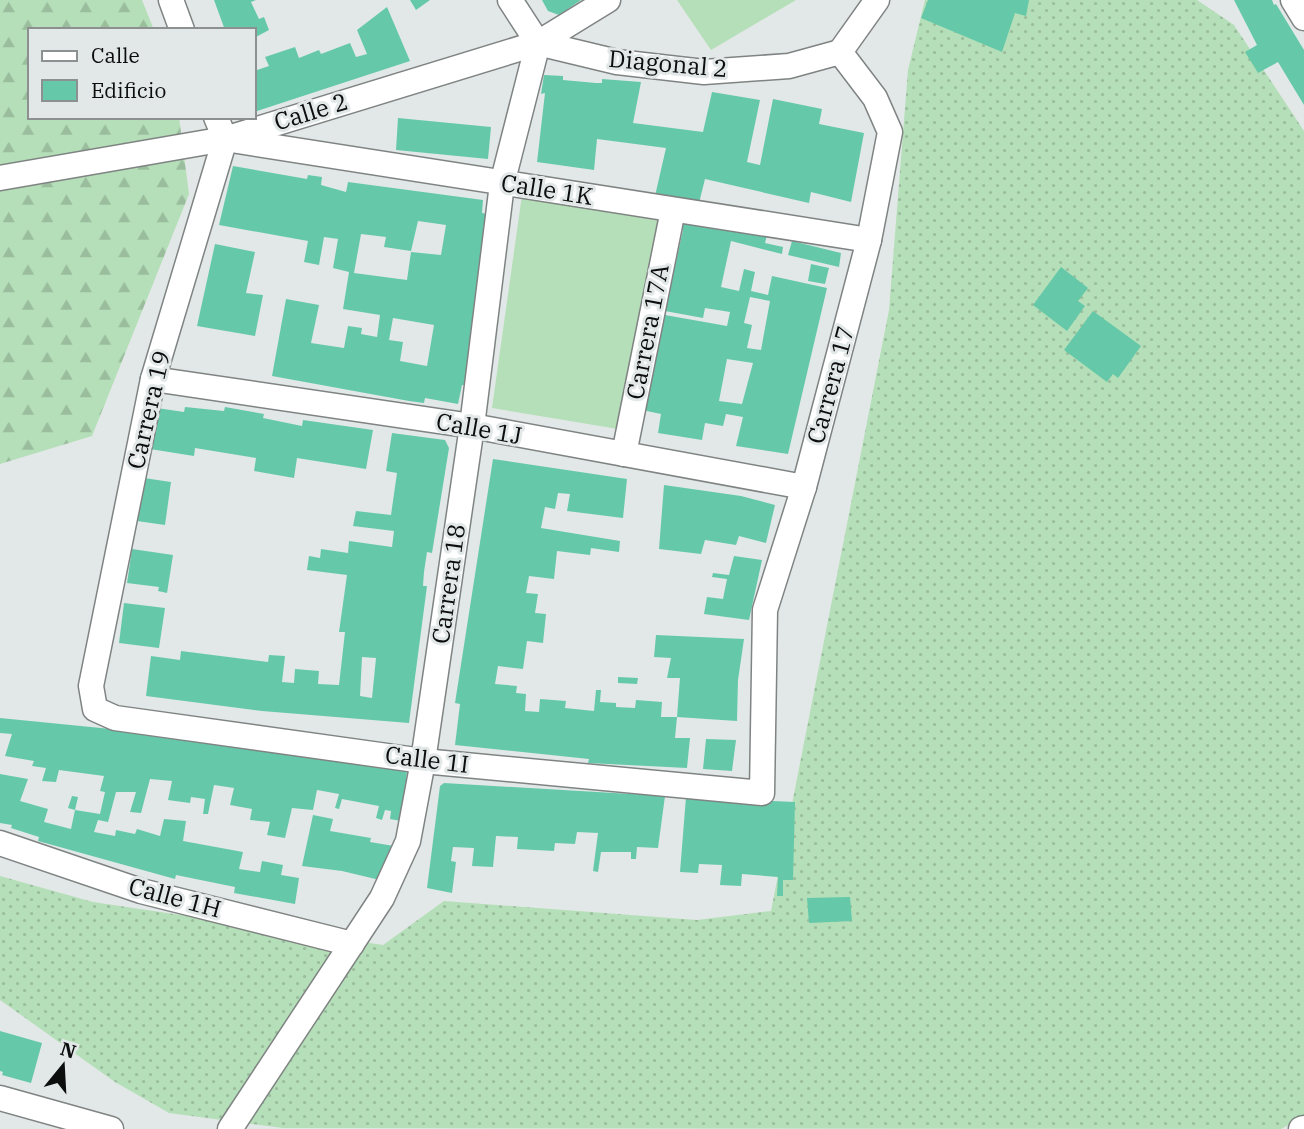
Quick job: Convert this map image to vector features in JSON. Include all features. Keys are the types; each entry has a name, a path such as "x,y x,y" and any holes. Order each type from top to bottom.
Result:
{"street":[{"path":"171,0 181,28"},
{"path":"510,0 538,43"},
{"name":"Calle 2","path":"256,118 538,43 608,0"},
{"path":"840,52 877,0"},
{"path":"1293,0 1304,18"},
{"name":"Diagonal 2","path":"538,43 617,62 704,72 789,66 840,52"},
{"name":"Carrera 18","path":"230,1129 382,898 408,841 423,761 472,426 502,184 538,43"},
{"name":"Carrera 17","path":"762,793 765,610 804,487 869,240 890,132 875,98 840,52"},
{"name":"Calle 2","path":"0,178 254,119"},
{"name":"Calle 1K","path":"220,128 502,184 869,240"},
{"name":"Carrera 19","path":"95,709 91,687 153,379 220,128"},
{"name":"Carrera 17A","path":"624,454 673,209"},
{"name":"Calle 1J","path":"153,379 472,426 804,487"},
{"name":"Calle 1I","path":"95,709 115,718 423,761 762,793"},
{"name":"Calle 1H","path":"0,844 141,891 352,944"},
{"path":"0,1098 111,1129"}],"green space":[{"path":"0,0 142,0 153,28 28,28 28,119 179,119 189,194 92,436 0,464"},
{"path":"677,0 796,0 711,50"},
{"path":"925,0 1197,0 1234,25 1304,131 1304,1117 1281,1129 283,1128 169,1113 115,1082 0,1000 0,876 93,902 383,945 444,901 697,920 771,911 889,310 908,70"},
{"path":"523,188 659,216 618,429 492,408"}],"building":[{"path":"214,0 256,0 251,2 259,19 264,17 269,30 256,37 256,28 224,28"},
{"path":"410,0 430,0 416,10"},
{"path":"542,0 581,0 559,15 548,11"},
{"path":"928,0 1029,0 1026,16 1015,13 1002,52 921,18"},
{"path":"1234,0 1272,0 1274,5 1276,4 1304,50 1304,105 1278,62 1258,73 1245,52 1257,45"},
{"path":"387,7 410,61 256,111 256,70 269,66 265,57 295,47 299,58 319,50 321,54 350,43 356,57 367,54 357,30"},
{"path":"544,75 596,83 602,83 602,79 641,82 633,123 703,132 712,92 760,100 747,162 760,165 773,99 822,109 819,124 864,133 851,202 811,192 809,203 705,179 699,203 655,196 666,148 597,139 594,170 537,162 545,93 541,94"},
{"path":"398,118 491,127 488,159 396,150"},
{"path":"233,166 307,179 308,175 322,177 321,185 346,192 348,182 483,200 482,213 488,214 467,385 462,385 458,404 425,398 424,403 409,401 272,376 286,299 319,305 311,343 344,348 348,326 362,328 361,334 377,337 380,315 343,309 349,272 333,268 338,239 324,237 319,265 304,262 308,241 219,225","holes":["418,221 446,225 441,255 411,252 407,280 354,273 361,234 386,237 384,247 411,251","393,318 434,325 427,366 400,361 403,342 389,340"]},
{"path":"684,214 767,235 765,243 783,247 782,254 731,241 721,287 739,291 744,269 755,272 751,291 768,295 772,276 827,288 788,454 736,446 743,417 726,414 723,426 705,423 702,440 658,433 661,414 642,410 665,315 727,326 730,312 705,308 703,318 665,311 683,230 680,229","holes":["750,297 770,301 761,350 747,348 752,325 744,323","727,359 753,363 742,404 719,401"]},
{"path":"792,241 841,253 839,267 788,255"},
{"path":"215,244 255,252 246,293 263,295 255,336 197,326"},
{"path":"811,264 829,268 825,284 808,281"},
{"path":"1061,267 1088,288 1078,301 1085,306 1067,331 1033,305"},
{"path":"1093,311 1141,346 1118,378 1113,374 1107,382 1064,350"},
{"path":"185,407 224,411 225,407 264,414 263,418 302,426 303,420 373,430 366,469 297,458 294,478 254,471 256,458 195,448 194,456 150,449 157,408 184,412"},
{"path":"392,433 445,440 449,448 432,553 427,552 424,572 423,586 427,586 409,723 262,711 146,696 151,656 180,660 181,651 268,662 269,655 285,656 282,682 294,683 295,669 319,671 318,684 339,685 345,632 339,632 347,575 307,570 309,556 320,558 321,549 348,553 349,541 392,547 394,531 353,526 356,511 391,515 397,473 386,471","holes":["362,657 376,658 372,698 360,696"]},
{"path":"493,459 627,479 623,518 567,511 570,494 558,493 555,509 545,507 541,528 620,541 619,552 591,548 590,555 557,551 554,579 529,576 526,593 538,594 535,613 546,614 543,643 527,641 523,669 498,666 495,684 517,686 516,693 526,694 525,711 539,712 540,699 566,701 565,708 594,711 596,690 601,690 600,702 616,703 616,707 635,708 636,700 662,702 661,717 677,717 675,738 690,738 687,768 588,763 589,759 455,745 460,704 455,703"},
{"path":"144,478 171,482 165,525 137,521"},
{"path":"664,485 741,496 775,505 766,543 739,536 736,545 705,540 701,554 659,549"},
{"path":"132,549 173,555 167,593 158,591 159,587 127,583"},
{"path":"734,556 762,560 749,620 704,614 707,597 723,599 727,579 712,577 713,573 729,575"},
{"path":"124,603 165,608 159,648 119,643"},
{"path":"656,635 744,639 738,680 737,721 677,717 680,678 667,678 671,658 654,657"},
{"path":"618,677 638,678 637,684 618,683"},
{"path":"0,718 121,730 407,771 401,821 390,819 391,811 385,810 382,820 376,818 379,806 342,799 339,809 335,808 339,794 317,790 313,810 292,808 285,838 267,835 270,822 250,820 252,809 230,805 234,788 214,785 208,814 203,814 205,799 191,797 190,803 168,800 172,781 150,779 141,813 130,812 136,792 116,792 108,822 98,820 94,832 115,836 116,830 135,834 137,829 160,836 164,819 186,821 183,841 243,852 239,869 260,872 262,861 283,865 281,875 299,878 295,904 234,893 235,887 176,875 175,879 38,841 39,837 11,828 12,825 0,823 0,774 28,779 20,801 48,809 44,822 71,829 75,810 100,814 105,792 100,791 104,776 59,770 56,782 42,781 46,768 32,766 34,761 5,756 12,734 0,733"},
{"path":"706,739 736,740 732,771 703,769"},
{"path":"444,783 665,796 658,848 637,847 636,859 631,859 631,852 601,852 598,872 593,871 598,833 577,832 575,844 555,843 554,851 517,849 518,837 496,836 493,867 472,866 474,848 453,847 451,861 456,862 452,893 427,888 440,786"},
{"path":"72,796 78,797 75,810 68,808"},
{"path":"686,797 795,802 793,880 783,880 783,896 777,896 778,877 742,874 741,886 720,885 722,865 699,864 698,873 680,872"},
{"path":"313,815 333,819 330,831 371,838 370,842 394,846 388,882 342,871 302,866"},
{"path":"850,897 852,921 809,923 807,898"},
{"path":"0,1031 42,1043 31,1083 2,1075"}]}
